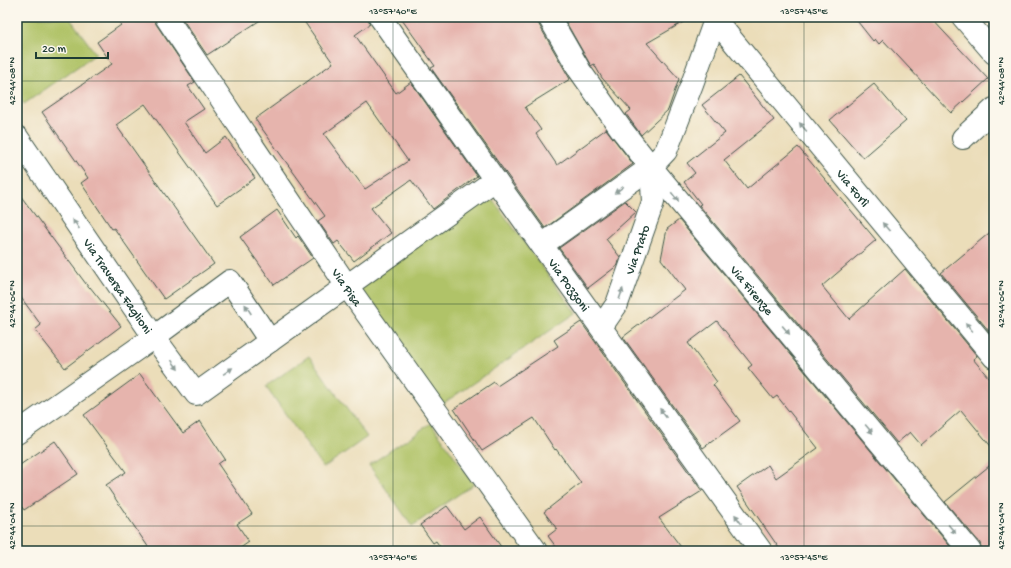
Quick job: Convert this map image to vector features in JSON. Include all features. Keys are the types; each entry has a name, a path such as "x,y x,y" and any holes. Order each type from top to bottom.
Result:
{"street":[{"name":"Via Pisa","path":"166,17 347,286 536,551"},
{"name":"Via Pozzoni","path":"380,17 761,551"},
{"name":"Via Firenze","path":"549,17 580,70 621,129 970,551"},
{"path":"963,17 994,53"},
{"path":"542,245 651,167 666,151 692,84 714,18"},
{"name":"Via Forlì","path":"714,18 994,357"},
{"path":"963,138 994,109"},
{"name":"Via Traversa Faglioni","path":"17,137 154,337 17,433"},
{"name":"Via Prato","path":"600,326 617,304 653,202 651,167"},
{"path":"270,341 230,281 154,337 196,394 495,180"}],"green space":[{"path":"17,17 69,17 96,54 24,104 17,94"},
{"path":"488,193 576,313 438,407 355,291"},
{"path":"309,356 367,437 323,468 266,386"},
{"path":"431,423 474,484 412,526 369,465"}],"building":[{"path":"116,17 154,17 156,24 195,82 188,86 204,109 184,122 205,153 226,137 255,178 217,205 145,104 116,125 214,264 164,299 114,228 112,229 81,183 88,178 42,112 112,64 97,42 121,25"},
{"path":"181,17 265,17 207,55"},
{"path":"301,17 368,17 370,24 355,35 396,93 411,82 477,176 433,209 411,180 371,208 391,233 354,261 338,241 334,244 318,221 325,216 255,119 333,63","holes":["367,103 408,161 365,189 324,134"]},
{"path":"400,17 537,17 538,23 570,79 525,107 541,130 536,134 557,165 606,129 633,164 545,228 431,68 435,66"},
{"path":"563,17 692,17 647,43 679,79 668,110 641,135 626,114 631,110 602,78 594,64 591,66"},
{"path":"854,17 930,17 988,79 951,113 883,40 879,44 875,39 873,41"},
{"path":"739,76 774,120 724,160 747,189 798,147 876,240 822,286 849,319 905,269 977,356 973,359 994,384 994,450 961,410 921,445 910,432 897,443 699,205 701,204 684,182 695,173 687,163 725,133 702,105"},
{"path":"874,84 906,121 863,158 830,120"},
{"path":"17,191 89,288 90,287 121,326 65,368 35,330 41,325 17,292"},
{"path":"625,201 636,212 606,239 620,257 618,265 588,288 559,248"},
{"path":"277,210 296,238 298,236 313,258 274,285 240,237"},
{"path":"679,220 954,551 781,551 737,487 768,465 776,478 818,448 777,396 773,399 748,368 752,365 717,321 688,343 717,382 713,385 740,421 703,448 623,337 685,290 661,259 667,229"},
{"path":"994,229 994,337 941,273"},
{"path":"581,322 702,491 659,518 684,551 559,551 548,536 557,529 544,512 581,483 556,449 555,450 534,418 482,451 454,409 494,382 497,386 558,346 554,340"},
{"path":"140,374 183,433 200,421 225,459 218,464 252,514 237,524 249,542 236,551 151,551 106,485 126,472 84,415"},
{"path":"55,441 78,474 24,510 17,500 17,467"},
{"path":"994,462 994,551 982,551 980,543 945,502"},
{"path":"447,506 464,529 480,517 504,551 443,551 436,541 433,543 420,525"}]}
